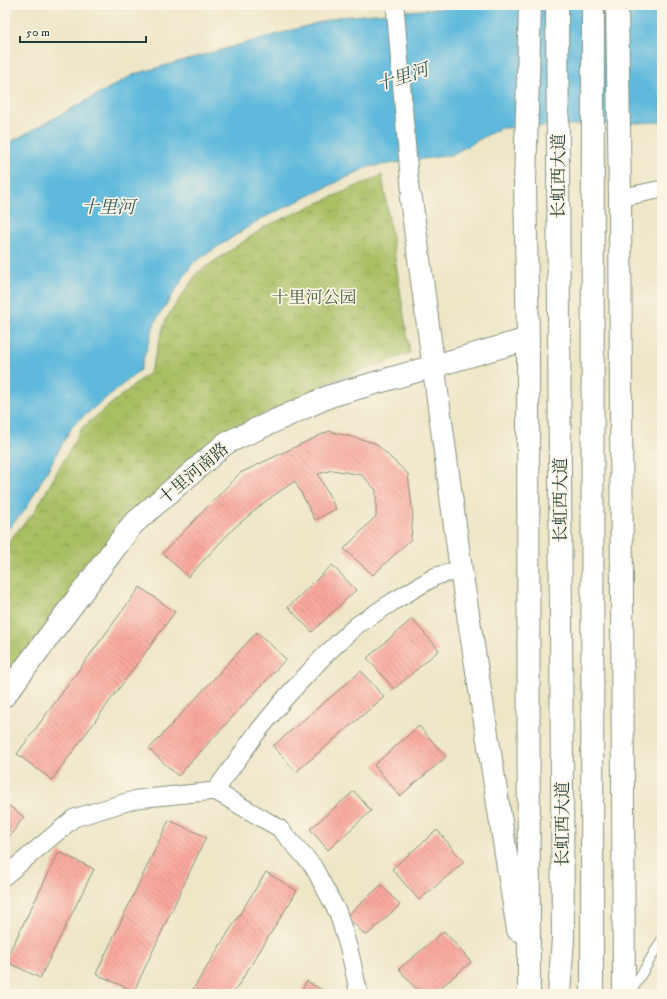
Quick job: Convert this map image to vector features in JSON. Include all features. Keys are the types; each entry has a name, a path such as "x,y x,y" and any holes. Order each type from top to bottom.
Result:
{"street":[{"path":"395,5 411,199 433,367 461,570 528,994"},
{"path":"528,994 528,339 525,183 530,5"},
{"name":"长虹西大道","path":"556,5 563,938 559,994"},
{"name":"长虹西大道","path":"592,994 593,5"},
{"path":"617,5 624,994"},
{"path":"619,191 662,189"},
{"name":"十里河南路","path":"5,695 132,525 226,443 330,396 528,339"},
{"path":"215,791 255,735 286,697 324,656 358,625 436,576 461,570"},
{"path":"5,876 74,818 137,799 215,791 280,828 313,866 338,913 350,953 359,994"}],"lane":[{"path":"630,994 662,939"}],"green space":[{"name":"十里河公园","path":"382,175 410,353 336,380 223,433 5,685 5,545 35,511 82,428 150,372 166,319 197,273 266,226"}],"water":[{"name":"十里河","path":"480,5 540,5 662,9 662,122 500,128 451,155 368,167 259,220 193,263 155,322 140,370 73,425 25,510 5,532 5,145 135,74 339,17"}],"building":[{"path":"329,431 375,443 408,474 413,515 411,539 373,575 344,549 376,516 376,490 362,475 332,470 318,474 336,509 315,520 295,481 267,500 234,528 188,577 163,553 240,473"},
{"path":"332,565 356,590 312,632 288,607"},
{"path":"140,587 175,612 52,780 17,754"},
{"path":"412,619 439,650 394,689 367,658"},
{"path":"257,632 286,659 178,776 149,749"},
{"path":"361,671 384,697 296,772 273,746"},
{"path":"419,726 446,757 400,796 374,765"},
{"path":"354,791 371,811 328,850 310,829"},
{"path":"5,803 24,817 5,842"},
{"path":"169,820 206,837 134,991 96,974"},
{"path":"437,830 464,862 419,900 392,869"},
{"path":"59,852 94,869 40,978 5,961"},
{"path":"266,872 297,891 233,994 190,994"},
{"path":"381,885 400,905 366,936 347,916"},
{"path":"444,931 471,962 433,994 420,994 399,969"},
{"path":"307,981 329,994 299,994"}]}
